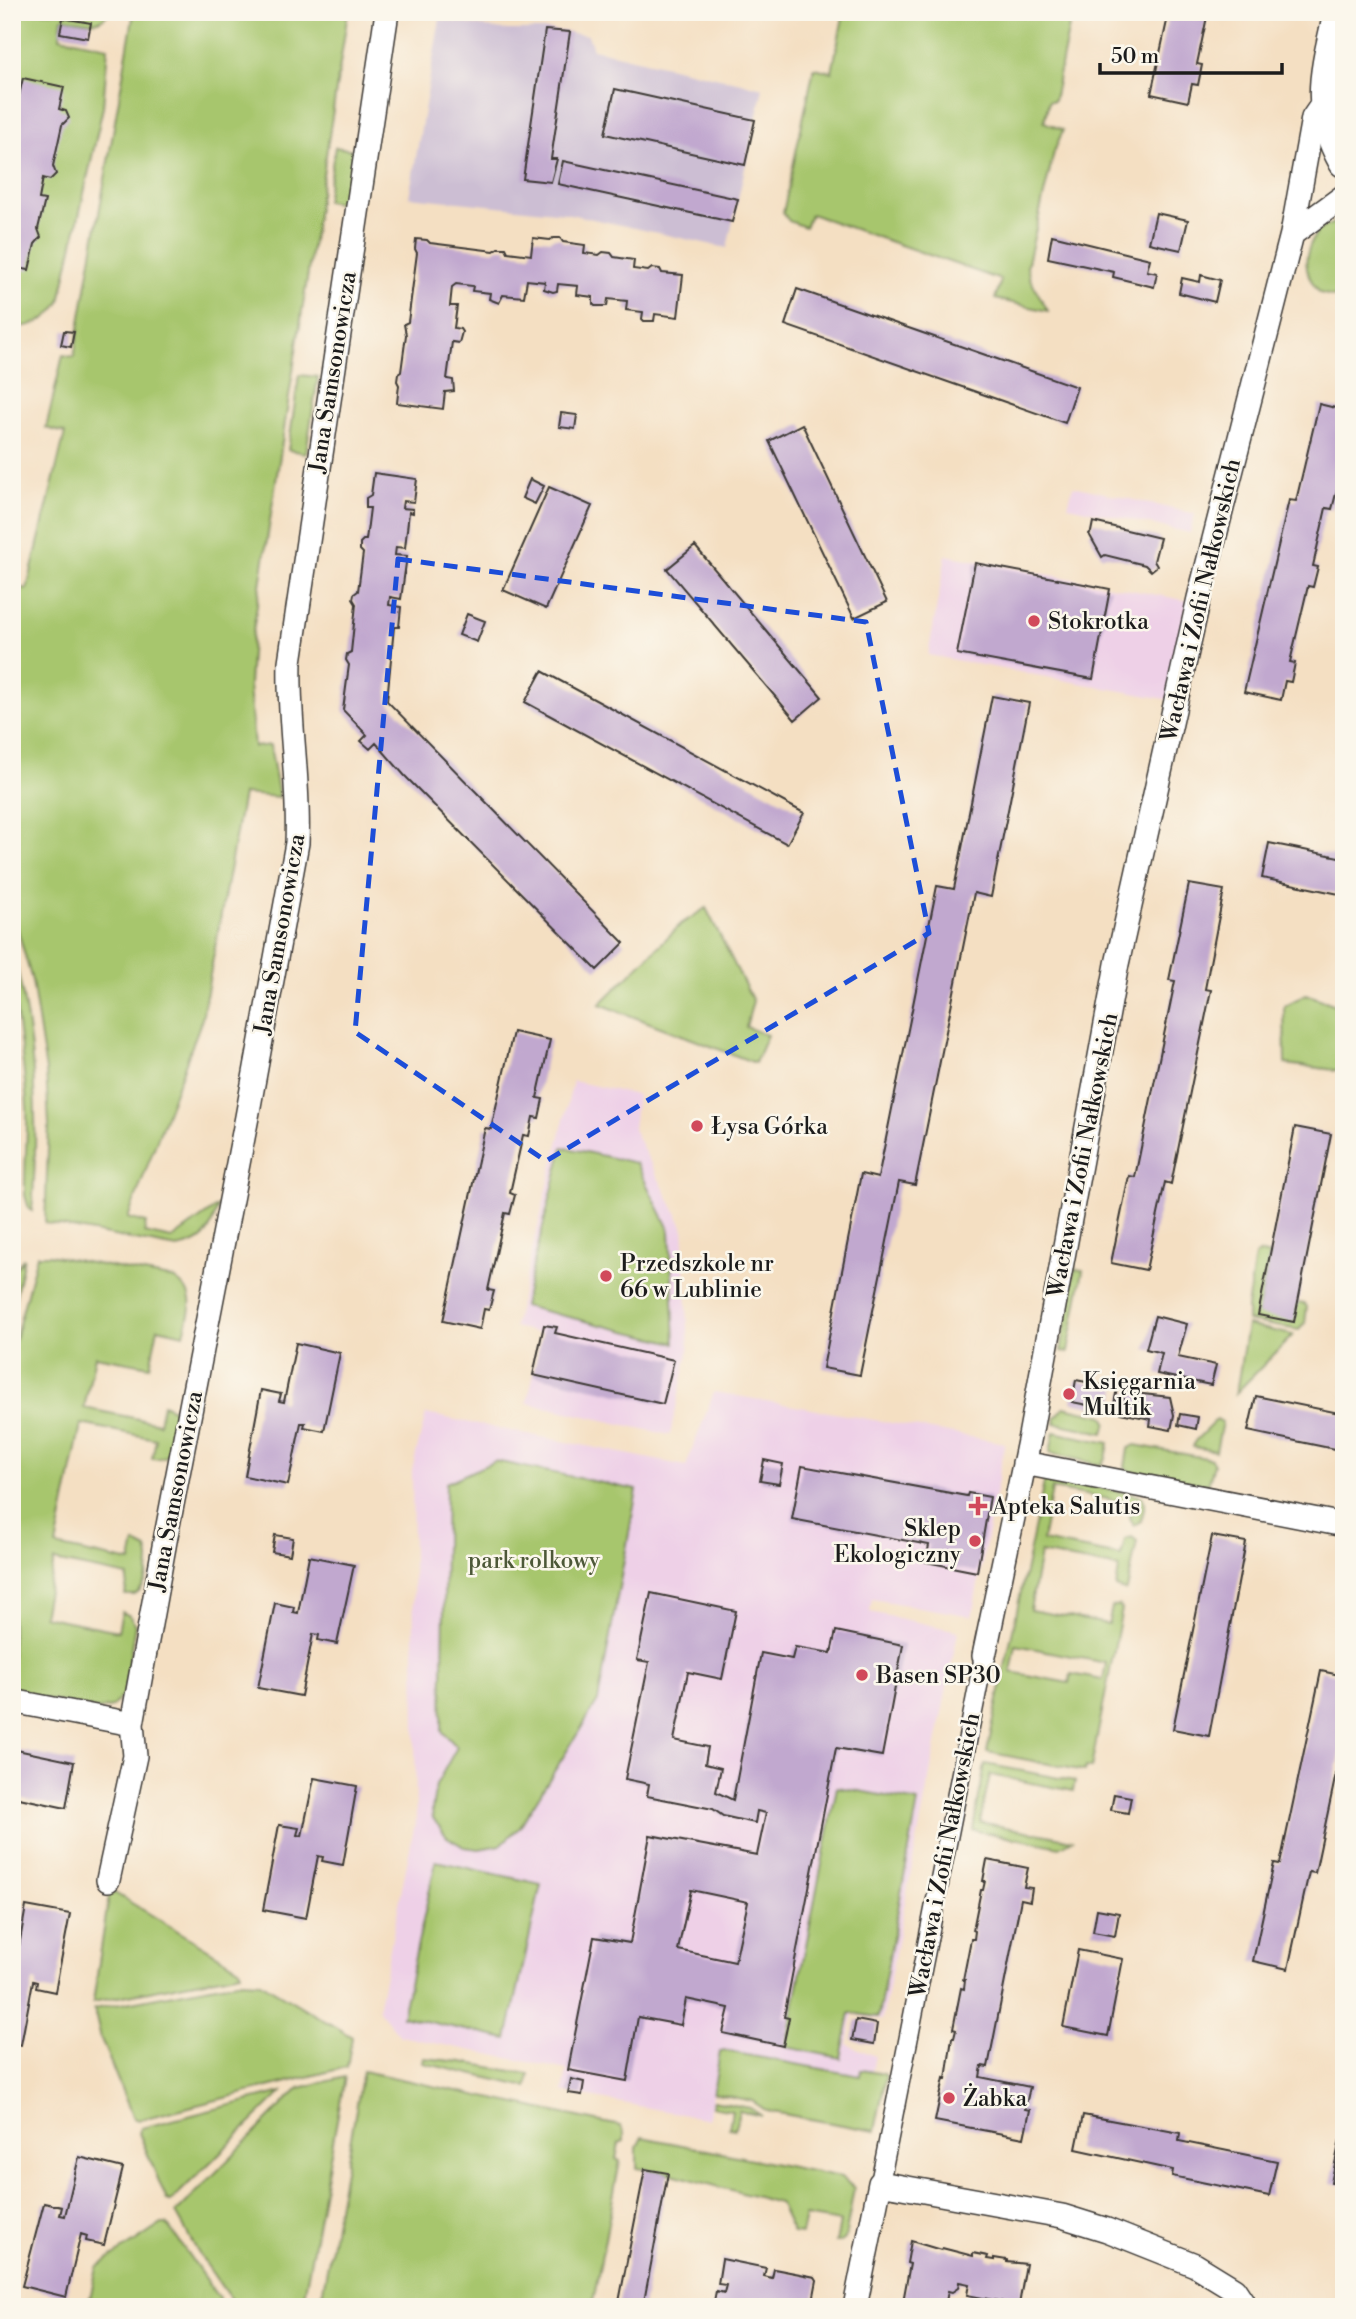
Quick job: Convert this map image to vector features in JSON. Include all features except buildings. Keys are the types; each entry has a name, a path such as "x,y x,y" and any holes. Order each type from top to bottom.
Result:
{"street":[{"name":"Jana Samsonowicza","path":"108,1880 135,1756 132,1724 178,1470 272,987 297,843 298,814 289,696 290,662 387,12"},
{"name":"Wacława i Zofii Nałkowskich","path":"855,2307 1024,1463 1117,964 1199,598 1292,233 1313,118 1324,102 1324,79 1336,65 1339,12"},
{"path":"1324,102 1333,138 1344,162"},
{"path":"1292,233 1344,195"},
{"path":"1024,1463 1344,1525"},
{"path":"12,1701 132,1724"},
{"path":"880,2183 1062,2216 1107,2230 1195,2264 1234,2289 1246,2307"}],"highlighted area":[{"path":"398,559 866,622 929,933 546,1161 355,1032"}],"shaded area":[{"path":"440,19 502,30 545,30 588,35 593,49 763,88 727,248 565,213 409,197"},
{"path":"1073,486 1195,514 1190,533 1068,506"},
{"path":"946,555 1189,601 1170,700 928,655"},
{"name":"Przedszkole nr 66 w Lublinie","path":"573,1081 637,1095 633,1129 683,1226 689,1349 670,1435 527,1403 543,1334 514,1327"},
{"path":"714,1392 1005,1443 972,1616 872,1599 870,1612 958,1631 882,2020 853,2015 847,2044 875,2056 861,2128 767,2111 752,2101 713,2094 708,2119 563,2092 567,2070 400,2036 378,2009 416,1818 412,1470 426,1414 686,1466"}],"green space":[{"path":"12,12 59,12 85,16 86,12 109,12 94,22 62,18 60,37 108,47 103,107 60,302 51,314 40,322 12,327"},
{"path":"134,12 348,12 252,638 249,685 254,747 270,745 279,797 243,794 202,1019 128,1218 146,1223 144,1233 172,1239 218,1206 205,1235 195,1243 177,1248 45,1223 49,1124 46,1071 32,981 12,909 12,586 27,589 65,433 46,428 63,355 74,357"},
{"path":"844,12 1027,12 1070,21 1054,101 1049,101 1044,122 1063,130 1054,152 1027,267 1030,279 1048,311 995,299 1001,280 811,214 805,227 789,221 783,213 814,68 832,72"},
{"path":"335,147 353,150 345,204 326,201"},
{"path":"1344,218 1344,299 1320,293 1310,277 1306,262 1309,247 1318,230"},
{"path":"299,375 318,377 306,453 288,450"},
{"path":"706,908 753,1001 746,1027 767,1035 755,1063 600,1004 681,924"},
{"path":"12,949 26,1015 34,1079 32,1211 25,1195 27,1107"},
{"path":"1306,994 1344,1008 1344,1071 1285,1064 1284,1006"},
{"path":"563,1147 636,1163 670,1231 675,1343 523,1306"},
{"path":"1258,1253 1270,1256 1258,1314 1298,1303 1305,1304 1305,1323 1299,1330 1247,1321 1255,1256"},
{"path":"37,1255 175,1279 190,1297 184,1334 158,1328 150,1366 95,1356 84,1408 159,1423 163,1404 173,1409 175,1425 168,1454 161,1458 152,1458 156,1439 81,1424 56,1546 131,1562 135,1543 147,1549 149,1561 143,1587 135,1595 125,1595 128,1576 54,1561 43,1616 118,1631 122,1612 130,1616 135,1625 124,1693 112,1707 97,1710 12,1692 12,1351"},
{"path":"24,1258 12,1313 12,1272"},
{"path":"1075,1269 1083,1270 1068,1352 1061,1351"},
{"path":"1247,1325 1293,1335 1236,1393"},
{"path":"1064,1407 1104,1416 1107,1422 1104,1433 1055,1423"},
{"path":"1217,1419 1222,1422 1216,1451 1193,1447 1195,1441"},
{"path":"1054,1432 1109,1443 1106,1459 1101,1465 1050,1453"},
{"path":"1135,1445 1211,1459 1214,1464 1208,1485 1128,1471 1125,1467 1128,1449"},
{"name":"park rolkowy","path":"495,1461 637,1490 598,1701 519,1828 500,1845 479,1849 464,1847 447,1837 433,1818 432,1810 436,1785 457,1747 442,1731 446,1483"},
{"path":"1045,1478 1139,1495 1144,1511 1141,1521 1134,1525 1129,1518 1131,1503 1052,1489 1042,1541 1121,1556 1125,1539 1132,1537 1137,1541 1127,1590 1124,1591 1116,1588 1119,1568 1040,1553 1030,1610 1108,1624 1112,1607 1118,1605 1122,1609 1091,1768 1086,1767 1085,1771 987,1752","holes":["1016,1645 1106,1663 1103,1680 1071,1674 1069,1683 1011,1672"]},
{"path":"985,1764 1075,1781 1073,1791 990,1775 980,1822 1072,1840 1060,1847 973,1830"},
{"path":"837,1787 918,1802 878,2017 850,2013 841,2058 786,2047"},
{"path":"436,1861 541,1884 507,2039 402,2016"},
{"path":"115,1893 239,1968 241,1973 93,2002 109,1895"},
{"path":"242,1981 260,1982 352,2037 347,2067 138,2120 133,2118 101,2039 94,2009"},
{"path":"720,2052 860,2076 861,2070 884,2074 886,2076 875,2131 767,2111 752,2101 713,2093"},
{"path":"424,2058 529,2074 527,2087 423,2063"},
{"path":"363,2071 620,2126 624,2141 619,2143 616,2159 620,2161 592,2307 320,2307"},
{"path":"345,2077 302,2307 236,2307 199,2254 176,2213 299,2088"},
{"path":"282,2092 170,2202 167,2201 139,2133 141,2128"},
{"path":"713,2101 750,2108 762,2116 739,2111 735,2129 729,2128 732,2111 712,2107"},
{"path":"642,2137 841,2177 854,2188 845,2239 836,2242 840,2222 805,2216 801,2234 793,2233 779,2203 668,2173 637,2168 637,2147"},
{"path":"162,2224 167,2224 219,2299 217,2307 88,2307 97,2267"}],"place":[{"name":"Stokrotka","path":"1034,621"},
{"name":"Łysa Górka","path":"697,1126"},
{"name":"Przedszkole nr 66 w Lublinie","path":"606,1276"},
{"name":"Księgarnia Multik","path":"1069,1394"},
{"name":"Apteka Salutis","path":"978,1506"},
{"name":"Sklep Ekologiczny","path":"975,1541"},
{"name":"Basen SP30","path":"862,1675"},
{"name":"Żabka","path":"949,2098"}]}
